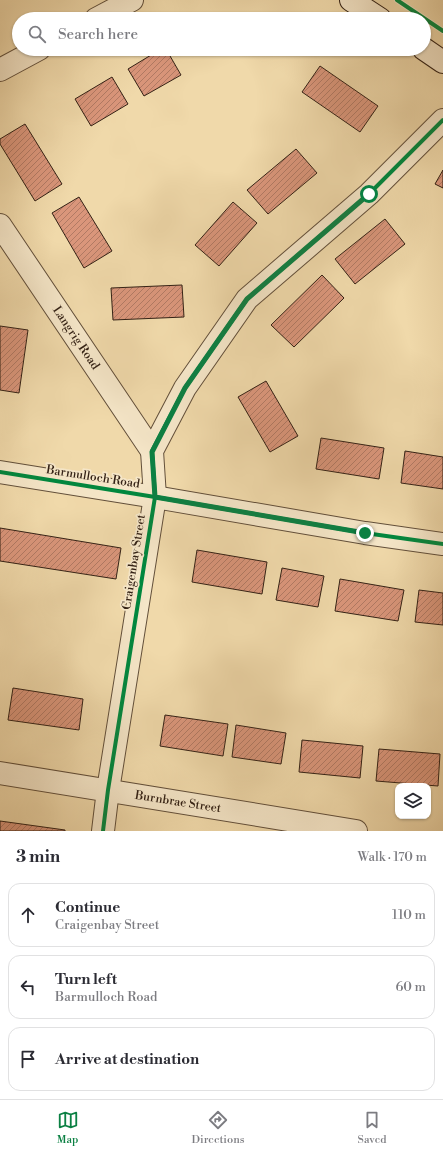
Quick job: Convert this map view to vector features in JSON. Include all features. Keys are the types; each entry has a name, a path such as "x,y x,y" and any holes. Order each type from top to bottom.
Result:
{"street":[{"path":"109,12 132,0"},
{"path":"351,0 369,12"},
{"path":"431,54 443,62"},
{"path":"0,70 26,56"},
{"path":"152,452 185,388 247,299 369,194 443,120"},
{"name":"Langrig Road","path":"0,224 152,452"},
{"name":"Craigenbay Street","path":"103,831 108,790 155,497 152,452"},
{"name":"Barmulloch Road","path":"0,472 365,533 443,544"},
{"name":"Burnbrae Street","path":"0,773 356,831"}],"building":[{"path":"149,56 170,56 181,75 144,96 128,69"},
{"path":"320,66 378,106 360,132 302,92"},
{"path":"112,77 128,104 91,126 75,99"},
{"path":"25,124 62,184 35,201 0,144 0,139"},
{"path":"296,149 317,173 268,214 247,190"},
{"path":"443,170 443,188 435,184"},
{"path":"79,197 112,251 84,268 52,213"},
{"path":"233,202 257,223 219,266 195,245"},
{"path":"385,219 405,244 355,284 335,259"},
{"path":"322,275 344,298 294,347 271,325"},
{"path":"182,285 184,317 113,320 111,288"},
{"path":"0,326 28,330 19,393 0,390"},
{"path":"266,381 298,436 270,452 238,397"},
{"path":"321,438 384,448 379,479 316,469"},
{"path":"405,451 443,457 443,489 401,483"},
{"path":"0,528 121,548 116,579 0,561"},
{"path":"197,550 267,562 262,594 192,582"},
{"path":"282,568 324,576 318,607 276,600"},
{"path":"340,579 404,590 398,621 335,611"},
{"path":"419,590 443,593 443,625 415,622"},
{"path":"13,688 83,699 79,730 8,720"},
{"path":"165,715 228,724 223,756 160,746"},
{"path":"236,725 286,733 281,764 232,757"},
{"path":"302,740 363,746 360,778 299,772"},
{"path":"379,749 440,754 438,786 431,785 431,783 376,781"},
{"path":"0,821 65,830 65,831 0,831"}],"cycle path":[{"path":"397,0 415,12"},
{"path":"431,23 443,31"},
{"path":"103,831 108,790 155,497 152,451 185,388 247,299 369,194 443,120"},
{"path":"0,472 365,533 443,544"}],"route":[{"path":"365,533 155,497 152,452 185,388 247,299 369,194"}]}
